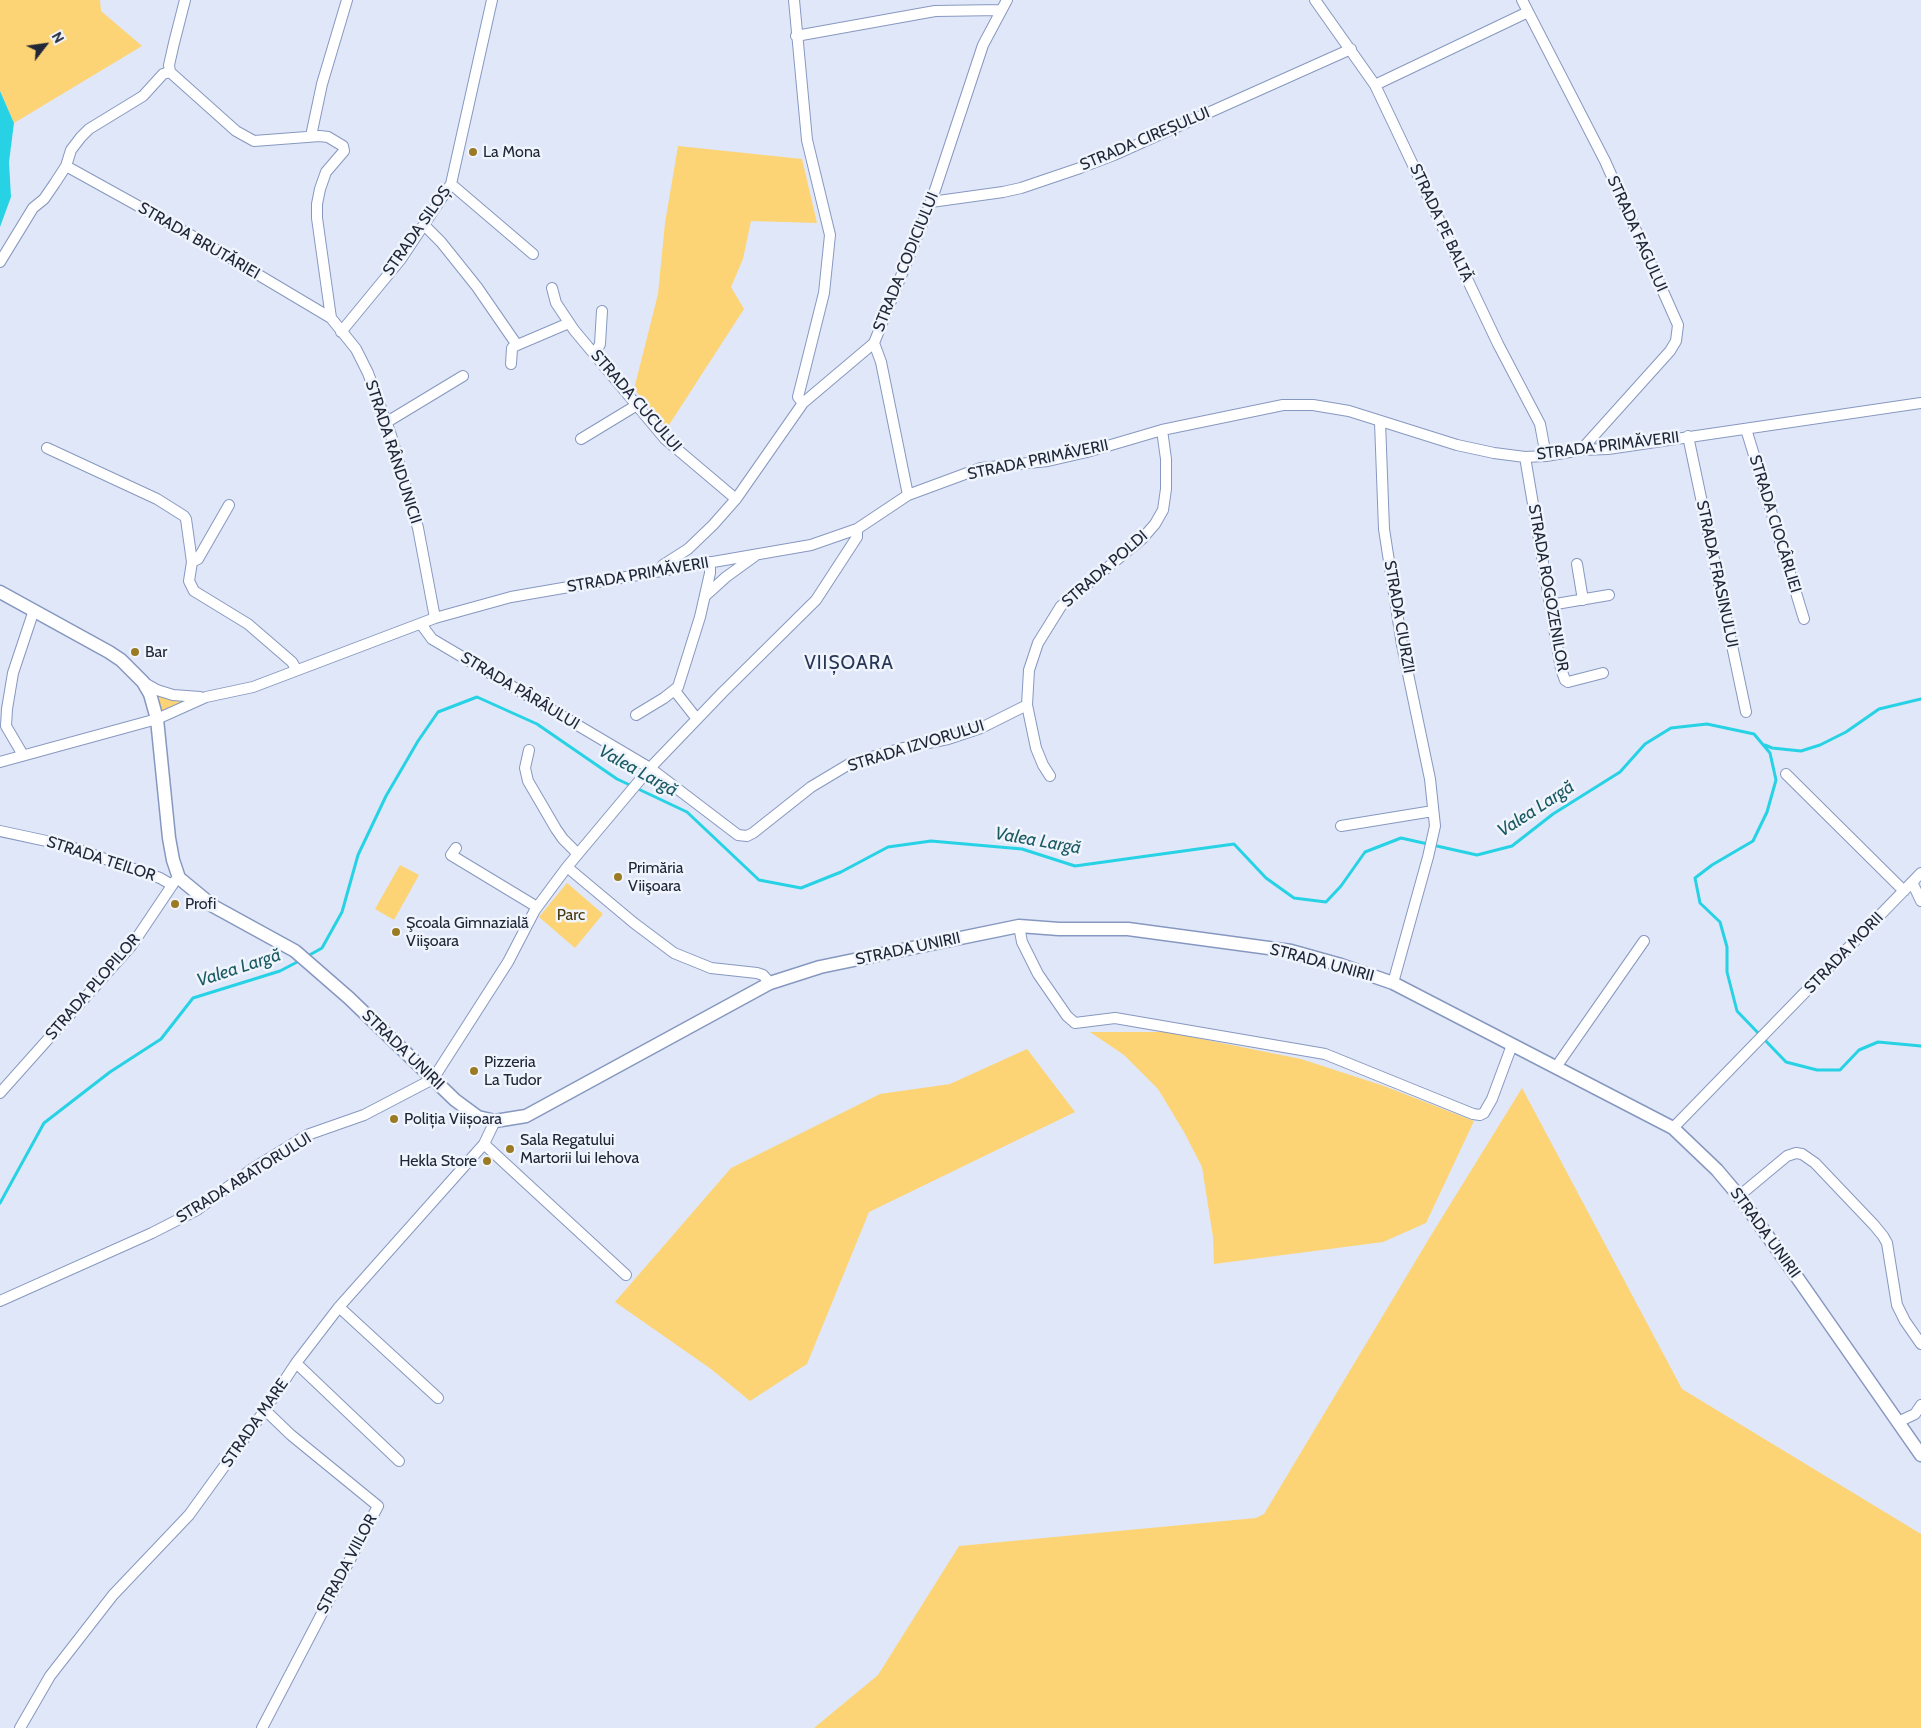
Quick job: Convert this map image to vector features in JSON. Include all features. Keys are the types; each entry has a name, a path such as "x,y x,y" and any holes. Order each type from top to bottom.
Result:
{"main road":[{"path":"0,592 109,652 143,682 150,694 157,719 168,838 176,881"},
{"name":"STRADA UNIRII","path":"176,881 213,906 295,951 381,1027 455,1100 478,1116 495,1121 526,1116 770,983 820,967 1018,926 1059,929 1128,929 1290,951 1340,965 1393,983 1673,1128 1717,1170 1738,1196 1921,1455"}],"street":[{"path":"0,262 19,228 33,208 44,199 66,166 72,150 89,129 143,96 163,74 170,72 174,43 186,0"},
{"path":"310,136 322,84 347,0"},
{"name":"STRADA SILOȘ","path":"341,332 401,259 451,184 492,0"},
{"path":"794,0 807,140 830,235 824,293 798,397 803,403"},
{"name":"STRADA CODICIULUI","path":"660,571 663,565 688,549 736,500 803,403 874,343 931,202 983,44 1007,0"},
{"name":"STRADA PE BALTĂ","path":"1315,0 1375,86 1498,344 1540,424 1546,456"},
{"name":"STRADA FAGULUI","path":"1522,0 1605,161 1678,325 1676,341 1670,351 1581,450"},
{"path":"796,36 935,11 1001,10"},
{"path":"1375,86 1528,12"},
{"name":"STRADA CIREȘULUI","path":"931,202 1021,188 1114,155 1350,49"},
{"name":"STRADA RÂNDUNICII","path":"170,72 236,131 254,142 301,139 310,136 328,137 343,146 344,150 326,172 317,204 317,218 331,318 360,357 387,422 418,528 435,618"},
{"name":"STRADA BRUTĂRIEI","path":"66,166 205,243 331,318"},
{"path":"451,184 533,254"},
{"path":"424,225 477,287 516,345"},
{"name":"STRADA CUCULUI","path":"552,288 556,303 569,323 665,439 736,500"},
{"path":"595,354 600,344 602,311"},
{"path":"511,364 512,348 516,345 569,323"},
{"path":"874,343 881,362 908,495"},
{"path":"387,422 463,376"},
{"name":"STRADA PRIMĂVERII","path":"206,697 253,687 435,618 511,597 812,544 857,529 908,495 981,468 1048,461 1087,452 1162,430 1283,405 1313,405 1349,411 1457,445 1525,457 1546,456 1581,450 1608,449 1921,403"},
{"path":"581,440 636,404"},
{"name":"STRADA CIURZII","path":"1380,422 1384,529 1402,645 1430,779 1435,832 1393,983"},
{"name":"STRADA CIOCÂRLIEI","path":"1746,429 1804,619"},
{"name":"STRADA POLDI","path":"1027,705 1029,670 1038,643 1061,606 1142,540 1163,510 1166,489 1166,459 1162,430"},
{"name":"STRADA FRASINULUI","path":"1688,436 1746,712"},
{"path":"47,448 157,499 181,514 186,519 192,562 189,581 194,591 248,624 292,662 296,670"},
{"name":"STRADA ROGOZENILOR","path":"1525,457 1561,669 1565,680 1573,682 1603,673"},
{"path":"192,562 198,559 229,505"},
{"path":"432,1079 508,962 537,907 567,868 650,768 816,600 857,537 857,529"},
{"path":"705,596 726,577 757,554"},
{"path":"636,715 675,691 684,673 705,596 710,574 710,562"},
{"path":"1577,564 1583,600"},
{"path":"1550,605 1609,595"},
{"path":"24,755 6,726 7,709 14,673 34,610"},
{"name":"STRADA PÂRÂULUI","path":"421,624 432,639 650,768"},
{"path":"143,682 157,690 173,695 190,698 206,697"},
{"path":"675,691 697,719"},
{"path":"0,762 157,719 206,697"},
{"path":"1027,705 1036,748 1050,776"},
{"name":"STRADA IZVORULUI","path":"650,768 738,835 747,836 811,787 851,763 899,749 948,739 981,728 1027,705"},
{"path":"529,750 525,768 528,780 556,829 578,854"},
{"path":"1786,774 1904,891"},
{"path":"1341,826 1433,811"},
{"name":"STRADA TEILOR","path":"0,831 65,845 160,878 176,881"},
{"path":"456,848 451,855 537,907"},
{"path":"567,868 674,953 711,968 757,972 763,975 770,983"},
{"name":"STRADA MORII","path":"1673,1128 1921,873"},
{"name":"STRADA PLOPILOR","path":"0,1093 132,945 176,881"},
{"path":"1912,882 1921,901"},
{"path":"1018,926 1022,942 1038,974 1067,1016 1075,1023 1115,1018 1324,1054 1473,1114 1480,1115 1484,1113 1492,1099 1512,1045"},
{"path":"1556,1067 1644,941"},
{"name":"STRADA ABATORULUI","path":"0,1301 175,1222 197,1210 252,1169 307,1135 364,1115 432,1079"},
{"name":"STRADA MARE","path":"20,1728 50,1676 113,1595 188,1515 265,1410 296,1363 339,1308 484,1144 495,1121"},
{"path":"484,1144 626,1275"},
{"path":"1738,1196 1788,1156 1796,1153 1802,1154 1815,1163 1874,1224 1883,1236 1887,1244 1898,1306 1905,1321 1921,1344"},
{"path":"339,1308 438,1398"},
{"path":"296,1363 399,1461"},
{"path":"1898,1422 1918,1414 1921,1405"},
{"name":"STRADA VIILOR","path":"262,1728 378,1506 291,1435 265,1410"}],"green space":[{"path":"0,0 100,0 101,11 142,46 14,123 0,91"},
{"path":"678,146 802,159 817,223 751,221 743,259 731,287 744,309 667,428 634,389 658,294 665,223"},
{"path":"153,691 169,699 190,700 162,714"},
{"path":"400,865 419,875 394,920 375,909"},
{"name":"Parc","path":"567,883 603,914 575,948 539,917"},
{"path":"1090,1032 1167,1032 1301,1059 1384,1086 1474,1121 1426,1223 1383,1242 1214,1264 1213,1237 1202,1167 1184,1132 1158,1089 1124,1055"},
{"path":"1027,1049 1075,1112 869,1212 807,1364 750,1401 711,1369 615,1302 731,1168 880,1094 950,1084"},
{"path":"1522,1088 1682,1389 1921,1534 1921,1728 814,1728 878,1675 959,1546 1256,1518 1264,1514 1430,1237"}],"water":[{"path":"0,91 14,123 9,162 11,197 0,227"}],"waterway":[{"name":"Valea Largă","path":"306,957 322,948 342,912 358,855 386,796 418,741 438,712 477,697 537,724 617,779 687,812 759,880 801,888 841,872 888,847 931,841 1022,849 1075,866 1234,844 1266,878 1294,898 1326,902 1341,886 1365,852 1401,838 1477,855 1512,846 1553,814 1620,772 1645,744 1671,728 1707,724 1754,734 1770,753 1776,780 1767,812 1753,841 1712,865 1695,878 1700,903 1720,922 1727,947 1727,972 1737,1011 1786,1062 1817,1070 1840,1070 1859,1050 1878,1042 1921,1046"},
{"path":"1765,745 1772,748 1801,751 1820,745 1846,732 1879,709 1921,699"},
{"name":"Valea Largă","path":"0,1203 44,1123 110,1072 161,1039 193,998 280,971 301,960"}],"place":[{"name":"La Mona","path":"473,152"},
{"name":"Bar","path":"135,652"},
{"name":"Primăria Viişoara","path":"618,877"},
{"name":"Profi","path":"175,904"},
{"name":"Şcoala Gimnazială Viişoara","path":"396,932"},
{"name":"Pizzeria La Tudor","path":"474,1071"},
{"name":"Poliția Viișoara","path":"394,1119"},
{"name":"Sala Regatului Martorii lui Iehova","path":"510,1149"},
{"name":"Hekla Store","path":"487,1161"}],"district":[{"name":"VIIȘOARA","path":"849,663"}]}
